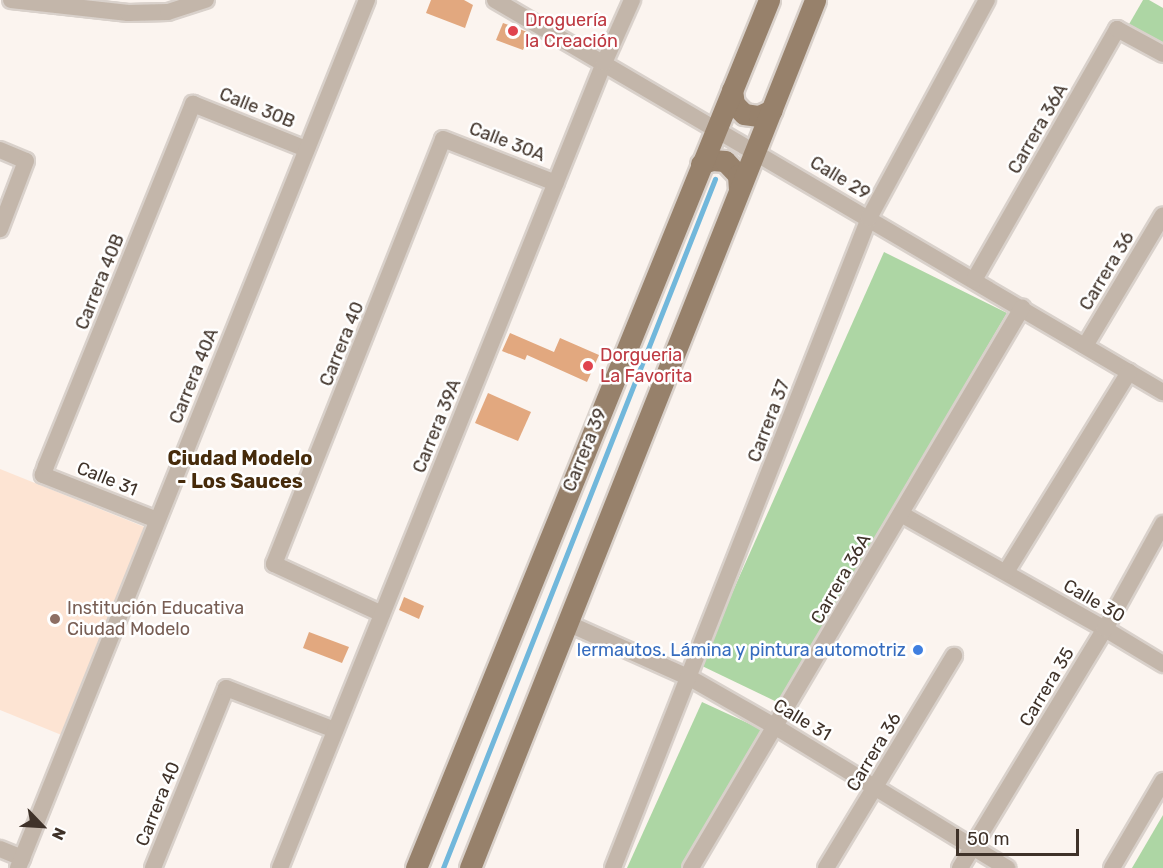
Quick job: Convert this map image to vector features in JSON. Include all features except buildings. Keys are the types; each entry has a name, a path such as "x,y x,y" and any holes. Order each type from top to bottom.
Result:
{"main road":[{"name":"Carrera 39","path":"416,868 769,0"},
{"path":"470,868 815,0"},
{"path":"732,90 734,104 744,114 759,116 772,110"},
{"path":"701,164 712,160 725,161 738,175 739,188"}],"street":[{"path":"11,0 82,4 128,13 168,12 206,0"},
{"name":"Carrera 40A","path":"20,863 367,0"},
{"name":"Carrera 39A","path":"280,868 604,63 632,0"},
{"name":"Carrera 37","path":"613,868 690,678 869,218 987,0"},
{"name":"Calle 29","path":"498,1 755,150 1163,392"},
{"name":"Carrera 36A","path":"974,280 1117,29 1163,54"},
{"name":"Calle 30B","path":"193,104 306,149"},
{"name":"Carrera 40B","path":"43,475 193,104"},
{"name":"Calle 30A","path":"443,139 556,183"},
{"name":"Carrera 40","path":"382,614 274,564 443,139"},
{"path":"0,150 26,161 0,229"},
{"name":"Carrera 36","path":"1086,346 1163,215"},
{"name":"Carrera 36A","path":"691,868 1022,308"},
{"path":"1005,572 1129,372"},
{"name":"Calle 31","path":"43,475 157,520"},
{"name":"Calle 30","path":"901,514 1163,664"},
{"name":"Carrera 35","path":"960,868 1105,629 1163,524"},
{"name":"Calle 31","path":"567,623 690,678 776,727 1007,868"},
{"name":"Carrera 36","path":"826,868 954,656"},
{"name":"Carrera 40","path":"153,868 226,688 335,730"},
{"path":"1113,868 1163,781"},
{"path":"0,849 20,863"}],"shaded area":[{"name":"Institución Educativa Ciudad Modelo","path":"0,469 147,528 64,736 0,710"}],"green space":[{"path":"1143,0 1149,0 1163,8 1163,45 1128,26"},
{"path":"884,252 1007,313 779,703 700,665"},
{"path":"702,702 765,731 683,868 627,868"},
{"path":"1163,815 1163,868 1132,868"}],"waterway":[{"path":"443,868 715,179"}],"place":[{"name":"Droguería la Creación","path":"513,31"},
{"name":"Dorgueria La Favorita","path":"588,366"},
{"name":"Institución Educativa Ciudad Modelo","path":"55,619"},
{"name":"lermautos. Lámina y pintura automotriz","path":"918,650"}],"district":[{"name":"Ciudad Modelo - Los Sauces","path":"240,470"}]}
